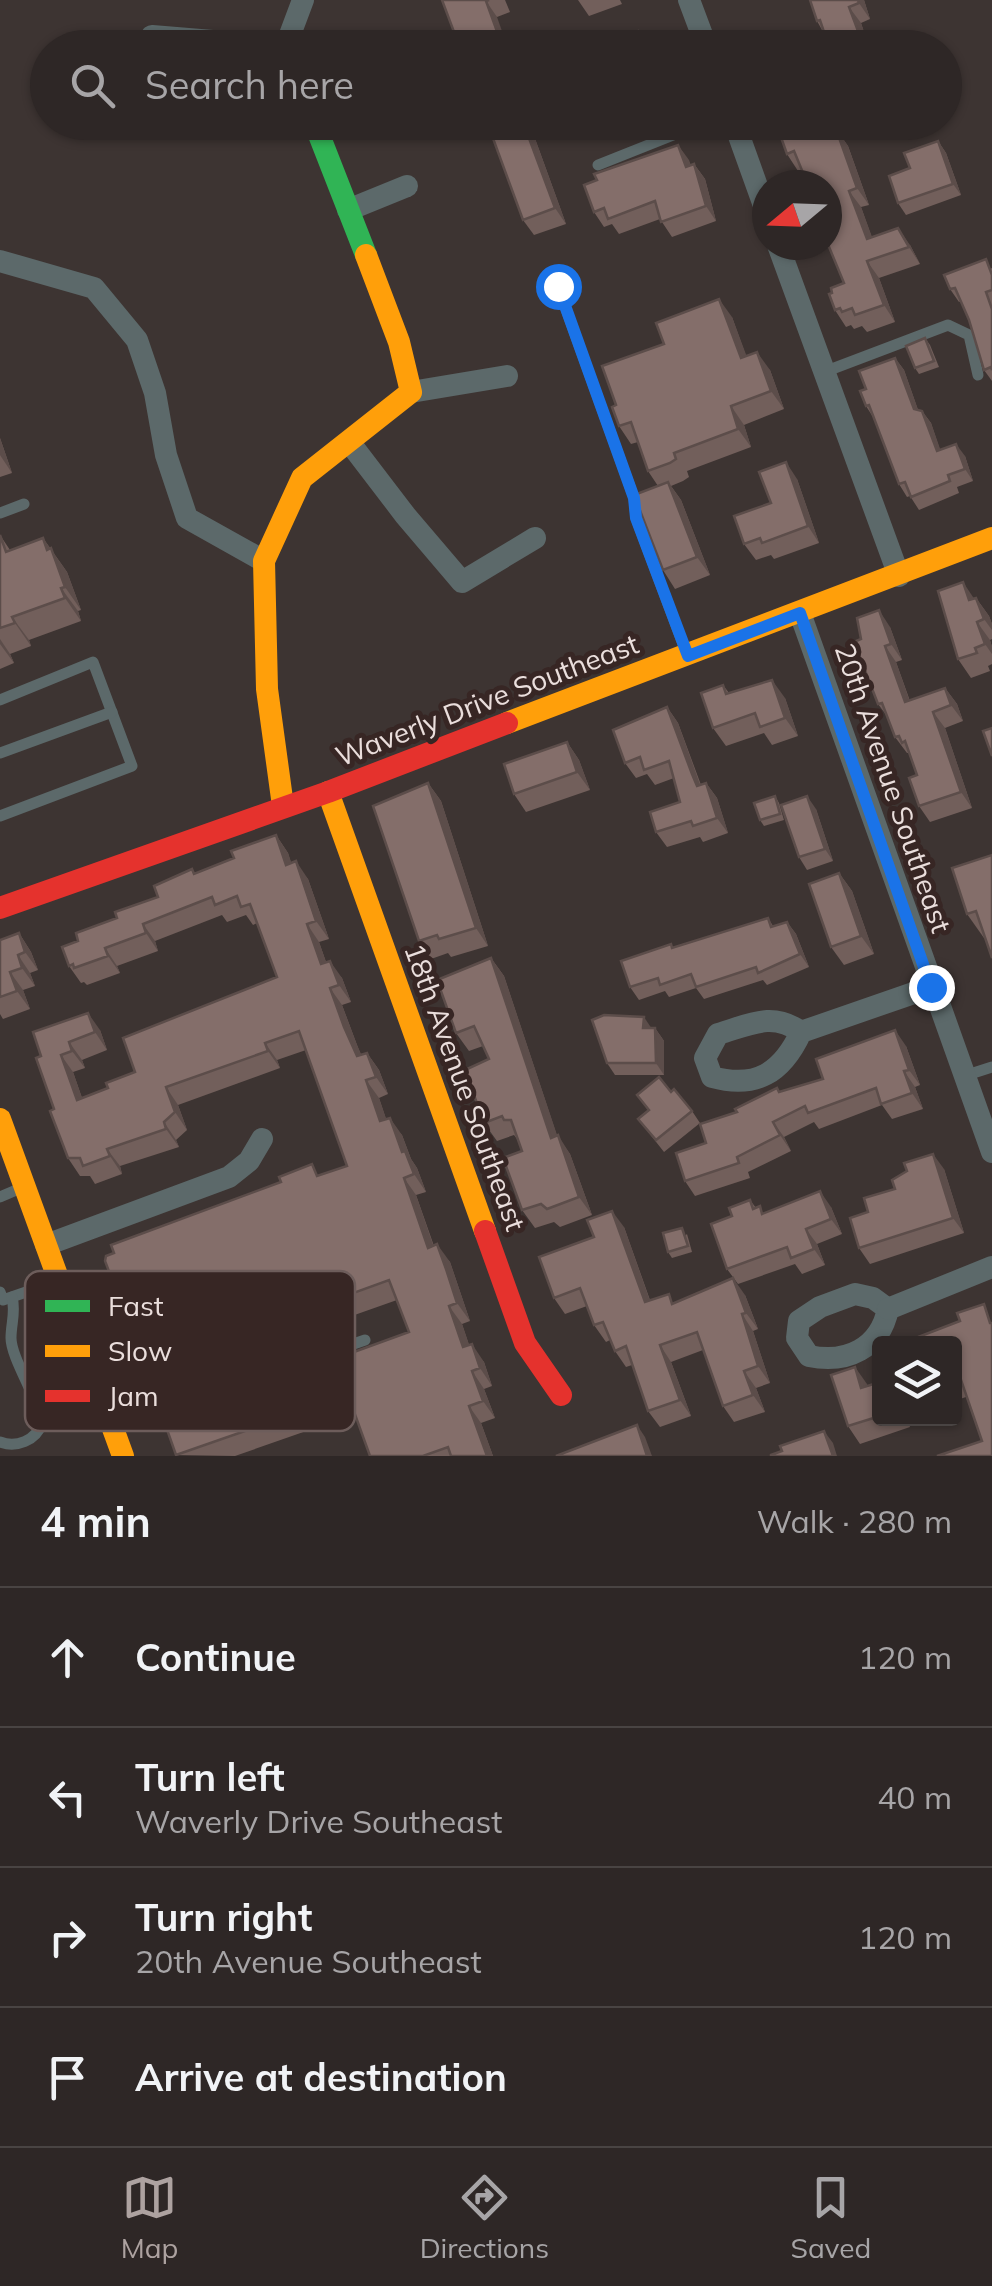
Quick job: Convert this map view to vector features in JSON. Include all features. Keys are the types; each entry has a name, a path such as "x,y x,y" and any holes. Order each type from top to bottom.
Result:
{"main road":[{"path":"283,806 267,689 264,560 302,478 410,392 398,342 321,140"},
{"name":"Waverly Drive Southeast","path":"0,908 328,792 991,542"},
{"name":"18th Avenue Southeast","path":"328,792 525,1342 561,1395"},
{"path":"0,1119 55,1271"},
{"path":"114,1431 123,1456"}],"street":[{"path":"292,30 303,0"},
{"path":"689,0 700,30"},
{"path":"740,140 752,172"},
{"path":"348,210 407,186"},
{"path":"783,260 899,576"},
{"path":"0,261 94,288 137,340 155,393 166,456 187,518 264,560"},
{"path":"410,392 507,376"},
{"path":"350,443 462,582 535,538"},
{"name":"20th Avenue Southeast","path":"800,613 931,987 990,1140"},
{"path":"801,1032 931,987"},
{"path":"46,1245 229,1177 250,1161 262,1139"},
{"path":"888,1309 992,1267"}],"lane":[{"path":"598,165 661,140"},
{"path":"558,286 634,498 636,518 688,656"},
{"path":"824,372 948,325 968,335 978,375"},
{"path":"0,513 24,504"},
{"path":"0,700 93,662 132,766 0,816"},
{"path":"0,753 112,712"},
{"path":"964,1076 992,1067"},
{"path":"0,1196 25,1187"},
{"path":"6,1294 15,1322 5,1341 25,1380"},
{"path":"355,1343 364,1340"},
{"path":"0,1442 13,1445 32,1439 40,1431"}],"building":[{"path":"442,0 489,0 486,1 496,30 453,30"},
{"path":"810,0 858,0 849,7 858,30 823,30 820,20 817,21"},
{"path":"494,140 530,140 555,208 523,220"},
{"path":"782,140 840,140 857,188 849,191 867,239 898,228 909,247 867,261 884,305 855,315 852,308 835,310 829,294 831,288 844,283 834,260 842,260 842,170 802,170 794,151 787,154"},
{"path":"938,141 953,184 898,203 889,176 910,168 904,153"},
{"path":"678,145 686,167 694,164 706,206 661,222 655,201 608,219 604,208 594,212 584,185 597,180 594,174"},
{"path":"986,259 992,275 992,290 986,292 992,309 992,370 984,370 969,320 955,288 950,289 944,275"},
{"path":"719,299 741,358 757,352 771,391 731,406 738,429 674,453 676,459 648,471 631,422 619,426 602,366 664,344 656,323"},
{"path":"925,338 934,361 915,368 906,346"},
{"path":"895,358 914,409 922,411 937,451 956,444 965,469 948,475 950,481 911,497 905,482 899,484 860,391 866,389 859,371"},
{"path":"786,462 808,526 762,543 760,538 744,544 734,516 771,503 759,472"},
{"path":"668,482 697,557 663,570 634,495"},
{"path":"0,535 6,552 43,538 47,550 51,548 65,598 12,617 15,623 0,628"},
{"path":"963,582 969,600 976,598 984,619 977,622 985,644 975,648 977,653 958,659 938,591"},
{"path":"879,610 891,644 885,646 905,702 945,688 951,705 933,712 961,792 919,806 909,778 917,775 905,741 895,737 882,703 878,704 854,642 861,639 857,618"},
{"path":"772,680 785,718 760,727 755,713 713,728 701,693 723,685 726,694"},
{"path":"667,707 697,786 706,783 717,818 656,832 650,812 680,802 669,761 644,770 640,757 625,763 613,730"},
{"path":"992,728 992,756 983,731"},
{"path":"567,742 577,772 514,794 504,764"},
{"path":"428,783 476,928 419,941 373,806"},
{"path":"775,796 780,814 760,820 754,803"},
{"path":"807,796 825,849 799,857 781,805"},
{"path":"276,835 286,865 296,861 316,921 307,924 321,964 330,961 339,985 330,988 357,1056 367,1053 376,1077 366,1080 380,1121 390,1118 402,1152 405,1151 414,1174 404,1178 428,1248 437,1244 457,1303 449,1306 463,1347 472,1344 480,1368 472,1371 483,1401 469,1406 487,1456 451,1456 448,1447 423,1456 370,1456 355,1414 355,1352 409,1332 389,1280 355,1292 355,1271 109,1271 105,1261 106,1256 114,1253 111,1245 281,1182 279,1177 312,1164 317,1176 347,1166 299,1031 265,1043 268,1051 166,1087 175,1112 164,1122 166,1129 107,1149 110,1156 83,1166 80,1158 68,1158 50,1111 54,1109 36,1058 41,1056 33,1032 88,1013 95,1032 69,1042 72,1051 61,1055 77,1100 135,1072 123,1038 277,977 250,904 241,907 237,896 215,905 212,897 143,924 146,933 105,948 108,956 74,968 73,964 69,966 62,947 78,941 76,933 117,918 115,912 158,897 154,886 192,869 194,874 234,858 231,851"},
{"path":"992,855 992,958 976,911 967,914 952,868"},
{"path":"839,873 861,936 831,947 809,884"},
{"path":"768,918 771,927 787,922 800,954 758,973 756,967 696,987 691,974 660,985 658,978 630,987 621,961"},
{"path":"19,933 25,952 18,955 22,968 10,972 17,991 0,997 0,940"},
{"path":"491,958 551,1138 558,1135 579,1197 547,1209 541,1204 522,1210 503,1158 522,1151 511,1120 502,1116 484,1123 465,1070 489,1059 474,1026 456,1033 437,980"},
{"path":"604,1015 644,1017 643,1028 655,1028 656,1063 607,1063 592,1020"},
{"path":"895,1030 909,1070 904,1071 912,1093 881,1104 876,1088 808,1113 805,1106 773,1122 780,1135 737,1157 739,1163 685,1181 676,1153 706,1143 700,1124 737,1112 735,1109 777,1088 779,1092 823,1079 816,1059"},
{"path":"659,1077 692,1111 656,1140 638,1119 649,1110 637,1095"},
{"path":"933,1154 953,1218 859,1248 850,1218 868,1212 864,1198 895,1189 892,1180 907,1171 904,1163"},
{"path":"820,1191 831,1219 806,1229 814,1249 791,1258 787,1247 727,1269 711,1224 732,1216 729,1208 750,1200 753,1209 760,1206 762,1214"},
{"path":"612,1211 645,1302 669,1294 672,1304 733,1278 758,1366 744,1371 753,1395 723,1406 697,1332 660,1345 680,1400 648,1411 626,1346 615,1351 603,1322 594,1325 580,1288 554,1298 539,1257 594,1237 587,1220"},
{"path":"682,1228 688,1246 668,1252 663,1233"},
{"path":"984,1304 992,1323 992,1456 937,1456 982,1441 962,1383 962,1336 921,1336 960,1321 957,1313"},
{"path":"855,1367 861,1388 872,1385 872,1418 848,1426 831,1375"},
{"path":"637,1425 647,1456 556,1456"},
{"path":"168,1431 245,1431 176,1455"},
{"path":"824,1431 833,1456 771,1456 782,1451 780,1446"}],"traffic: fast":[{"path":"321,140 366,255"}],"traffic: slow":[{"path":"283,806 267,689 264,561 302,478 411,392 399,342 366,255"},
{"path":"507,723 992,538"},
{"path":"328,792 485,1231"},
{"path":"0,1119 55,1271"},
{"path":"114,1431 123,1456"}],"traffic: jam":[{"path":"0,908 328,792 507,723"},
{"path":"485,1231 525,1343 561,1395"}],"route":[{"path":"558,286 634,498 636,518 688,656 800,613 931,987"}]}
